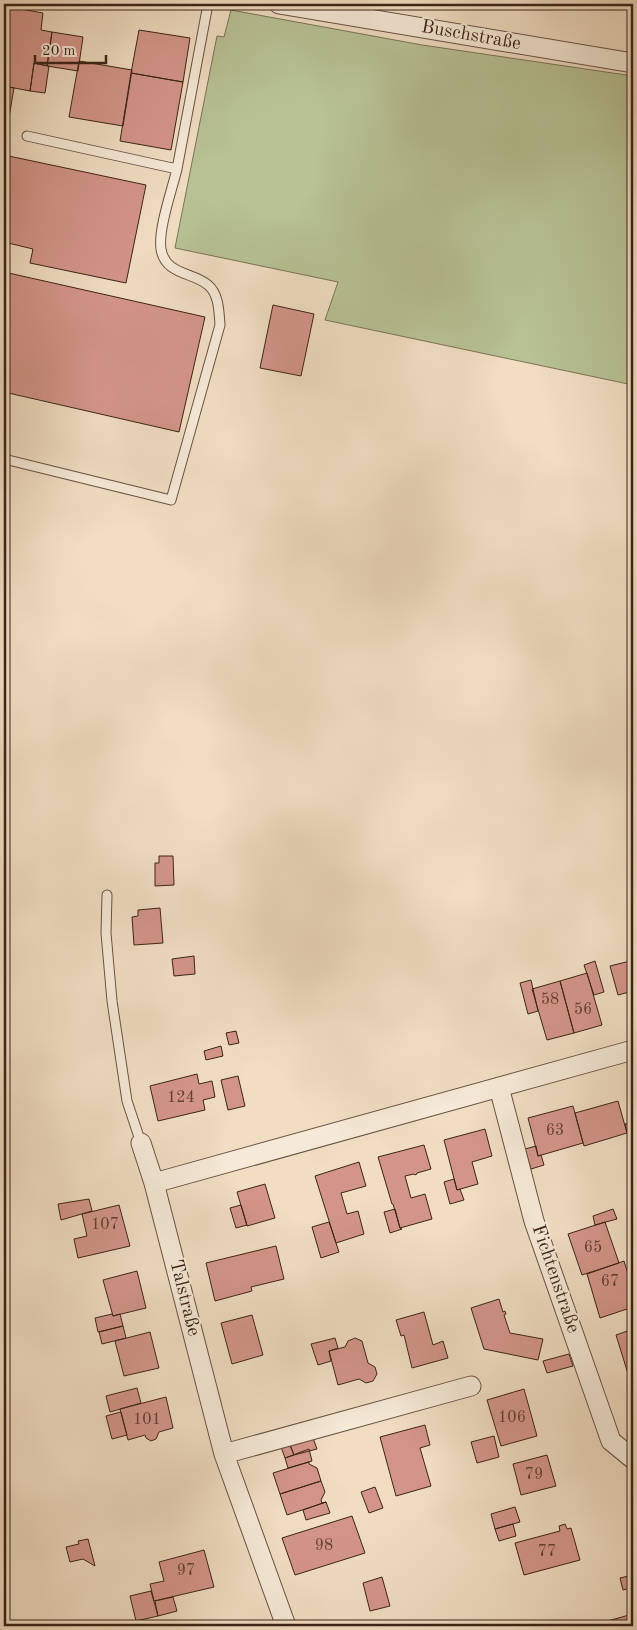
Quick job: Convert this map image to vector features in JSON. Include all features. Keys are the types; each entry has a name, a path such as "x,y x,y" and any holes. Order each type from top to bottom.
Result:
{"street":[{"name":"Buschstraße","path":"279,4 633,63"},
{"path":"154,1183 633,1050"},
{"name":"Fichtenstraße","path":"499,1087 534,1221 611,1441 633,1459"},
{"name":"Talstraße","path":"141,1143 154,1183 224,1454 286,1626"},
{"path":"224,1454 471,1386"}],"lane":[{"path":"4,459 171,500 220,325 218,303 209,286 198,279 182,274 167,263 161,250 162,228 177,169 208,4"},
{"path":"27,136 177,169"},
{"path":"107,895 106,933 115,1020 127,1101 141,1143"}],"green space":[{"path":"231,10 422,45 633,76 633,385 325,320 338,282 175,248 217,36 224,37"}],"building":[{"path":"4,6 43,13 41,30 52,32 47,66 34,63 30,91 4,86"},
{"path":"139,30 190,38 183,82 131,73"},
{"path":"52,32 83,37 78,71 47,66"},
{"path":"79,61 132,70 123,126 69,117"},
{"path":"34,63 49,66 45,93 30,91"},
{"path":"131,73 183,82 171,150 120,141"},
{"path":"4,86 14,88 5,141 4,141"},
{"path":"4,155 146,185 126,283 30,263 33,249 4,242"},
{"path":"4,272 205,317 179,432 4,392"},
{"path":"273,305 314,314 301,376 260,368"},
{"path":"159,856 173,856 174,885 155,886 155,863 159,863"},
{"path":"160,908 163,943 134,945 132,917 138,916 138,910"},
{"path":"194,956 195,974 174,976 172,959"},
{"path":"595,961 604,992 594,995 584,965"},
{"path":"630,961 633,973 633,991 618,995 610,966"},
{"path":"587,973 602,1025 574,1033 560,981"},
{"path":"531,980 538,1011 528,1014 520,983"},
{"path":"560,981 574,1033 547,1040 532,989"},
{"path":"236,1031 239,1043 229,1045 226,1033"},
{"path":"221,1046 223,1056 206,1060 204,1051"},
{"path":"197,1074 199,1084 212,1081 215,1097 203,1100 205,1110 158,1121 150,1086"},
{"path":"238,1076 245,1106 228,1110 221,1080"},
{"path":"618,1101 627,1133 584,1146 575,1113"},
{"path":"573,1106 583,1143 538,1156 528,1118"},
{"path":"633,1122 633,1155 625,1124"},
{"path":"485,1129 492,1156 472,1162 478,1184 457,1190 444,1140"},
{"path":"424,1145 431,1169 415,1175 405,1176 411,1198 425,1194 432,1219 400,1228 378,1157"},
{"path":"536,1146 538,1156 541,1155 544,1165 531,1169 525,1149"},
{"path":"359,1162 366,1186 341,1193 347,1214 358,1211 364,1234 336,1243 315,1176"},
{"path":"454,1179 457,1190 460,1189 464,1200 450,1204 444,1182"},
{"path":"265,1184 275,1218 247,1226 237,1192"},
{"path":"89,1199 92,1211 61,1220 58,1204"},
{"path":"119,1205 130,1246 78,1258 74,1239 87,1236 82,1214"},
{"path":"241,1205 247,1225 236,1228 230,1208"},
{"path":"395,1209 400,1228 402,1229 390,1233 384,1212"},
{"path":"613,1209 617,1219 595,1225 593,1216"},
{"path":"329,1222 339,1252 321,1258 312,1227"},
{"path":"605,1222 619,1263 582,1275 568,1234"},
{"path":"276,1246 284,1279 251,1287 252,1291 215,1301 206,1263"},
{"path":"624,1261 633,1290 633,1307 600,1318 587,1274"},
{"path":"137,1271 146,1308 113,1316 103,1280"},
{"path":"499,1299 503,1312 505,1311 506,1314 504,1315 510,1333 543,1339 538,1360 484,1349 471,1308"},
{"path":"424,1312 433,1345 443,1341 448,1358 412,1368 404,1335 401,1336 396,1320"},
{"path":"112,1314 113,1316 120,1314 123,1326 98,1332 95,1318"},
{"path":"252,1315 263,1355 232,1364 221,1323"},
{"path":"123,1326 126,1338 102,1344 99,1332"},
{"path":"633,1329 633,1376 629,1377 616,1335"},
{"path":"150,1332 159,1368 124,1376 115,1341"},
{"path":"335,1338 338,1348 329,1351 331,1361 318,1365 311,1344"},
{"path":"355,1338 362,1341 368,1363 375,1367 377,1374 373,1381 366,1383 359,1379 338,1385 329,1351 345,1347 348,1341"},
{"path":"569,1354 573,1366 547,1373 543,1361"},
{"path":"137,1388 141,1403 110,1412 106,1396"},
{"path":"524,1389 537,1436 501,1446 487,1400"},
{"path":"166,1397 173,1428 159,1432 156,1439 151,1441 145,1435 128,1440 120,1409"},
{"path":"121,1412 127,1435 112,1439 106,1416"},
{"path":"425,1425 430,1445 420,1448 431,1486 396,1496 380,1437"},
{"path":"494,1436 499,1457 477,1463 471,1442"},
{"path":"313,1438 317,1449 294,1455 290,1445"},
{"path":"290,1445 294,1455 285,1458 281,1447"},
{"path":"309,1449 312,1461 288,1468 285,1458"},
{"path":"547,1455 556,1486 521,1495 513,1464"},
{"path":"309,1462 309,1464 317,1468 321,1481 280,1494 273,1473"},
{"path":"321,1481 325,1492 321,1500 322,1503 326,1502 287,1515 280,1494"},
{"path":"375,1487 383,1508 369,1513 361,1492"},
{"path":"326,1502 330,1513 306,1520 303,1510"},
{"path":"515,1507 520,1522 495,1529 491,1514"},
{"path":"352,1516 365,1553 295,1575 282,1538"},
{"path":"513,1524 516,1536 499,1541 495,1529"},
{"path":"565,1524 567,1529 571,1528 580,1560 524,1575 515,1543 560,1531 559,1526"},
{"path":"88,1539 95,1566 83,1559 70,1562 66,1547 79,1544 78,1541"},
{"path":"204,1550 214,1587 154,1601 150,1584 164,1581 159,1562"},
{"path":"633,1575 633,1587 623,1590 620,1578"},
{"path":"382,1577 390,1606 370,1611 363,1583"},
{"path":"151,1591 158,1616 136,1621 130,1596"},
{"path":"173,1597 177,1611 158,1616 155,1601"},
{"path":"629,1615 633,1626 598,1626 597,1624"}]}
